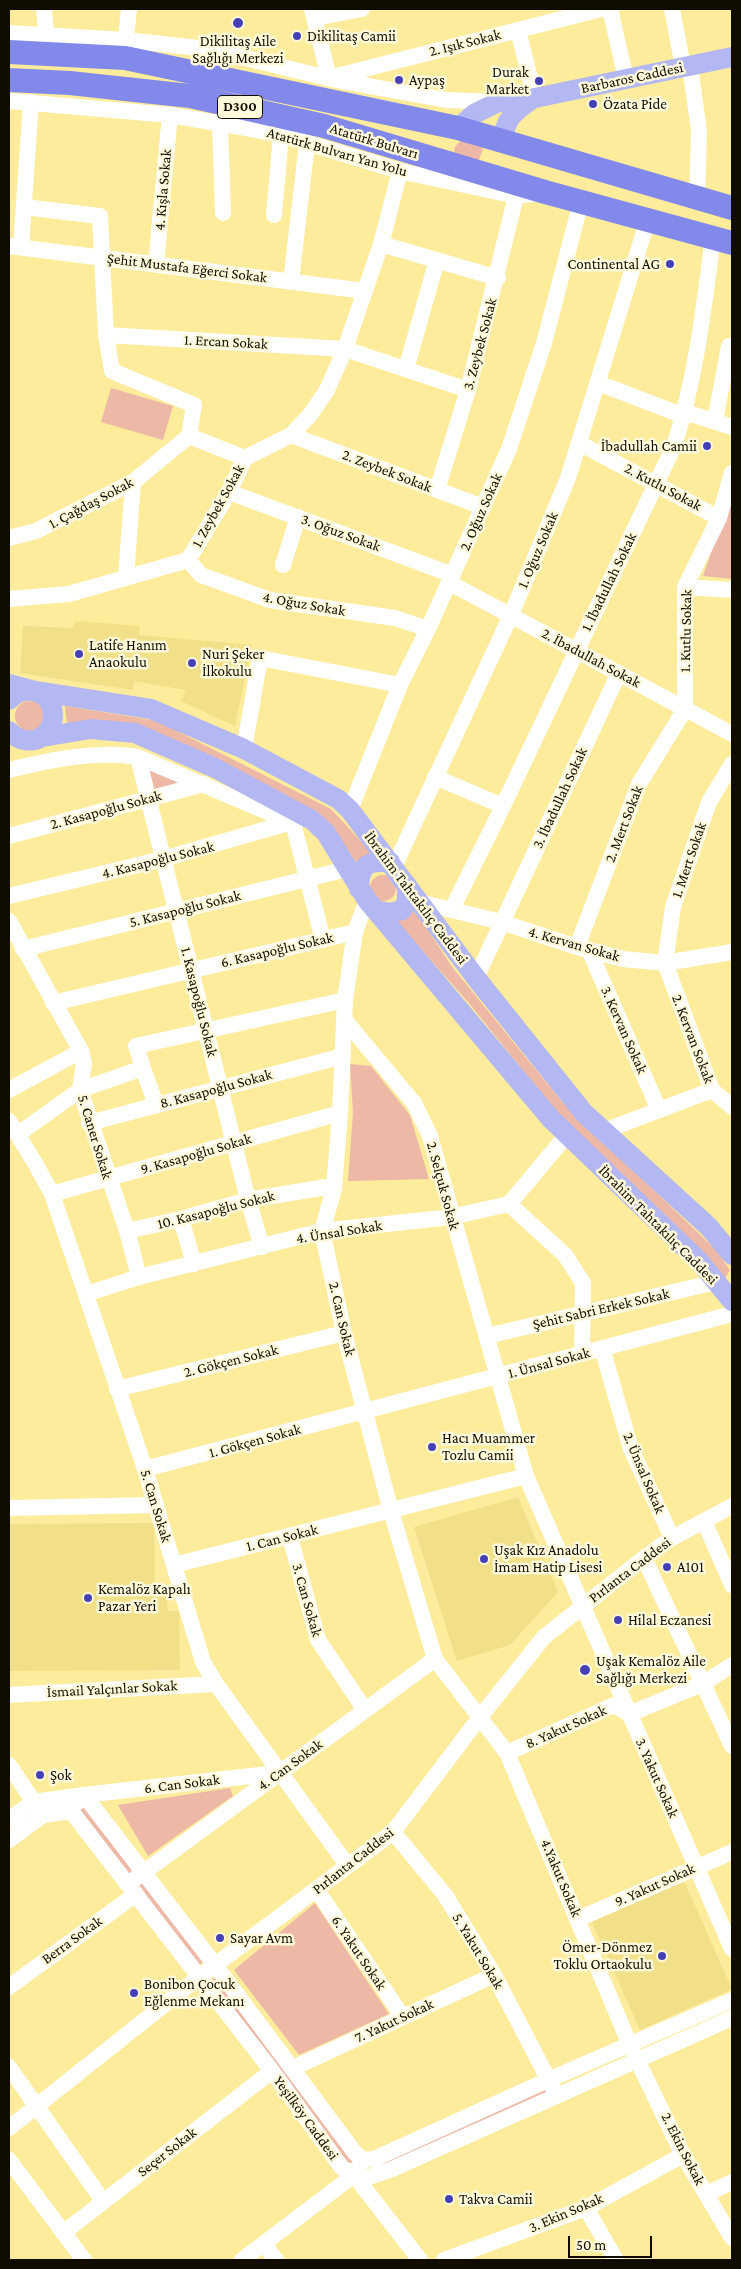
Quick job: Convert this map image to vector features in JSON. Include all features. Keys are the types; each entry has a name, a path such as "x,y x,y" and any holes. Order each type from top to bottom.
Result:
{"highway":[{"name":"Atatürk Bulvarı","path":"9,52 125,49 466,121 503,141 732,208"},
{"name":"Atatürk Bulvarı","path":"9,80 70,83 190,96 324,126 464,169 723,240"},
{"path":"466,121 450,140 448,151 452,160 464,169 479,168 491,164 499,153 503,141"}],"main road":[{"name":"Barbaros Caddesi","path":"498,102 533,99 732,57"},
{"path":"503,141 507,120 515,111 533,99"},
{"path":"466,121 498,102"},
{"name":"İbrahim Tahtakılıç Caddesi","path":"9,684 34,691 151,709 244,748 338,799 350,810 476,978 584,1113 709,1227 732,1255"},
{"path":"9,700 21,691 34,691 49,700 53,708 52,725 42,737"},
{"name":"İbrahim Tahtakılıç Caddesi","path":"11,736 35,740 42,737 91,729 135,733 215,768 297,818 326,833 367,900 566,1136 699,1261 732,1301"},
{"path":"392,864 377,861 365,865 360,874 367,900 390,913 402,910 407,901 407,885"}],"street":[{"path":"44,9 46,34"},
{"path":"125,49 129,9"},
{"path":"329,78 314,13 362,9"},
{"name":"2. Işık Sokak","path":"329,78 601,9"},
{"path":"610,9 626,79"},
{"path":"672,9 699,131 697,198"},
{"path":"518,30 533,99"},
{"path":"9,33 46,34 125,49 208,49 329,78 446,100 498,102"},
{"path":"446,100 466,121"},
{"name":"Atatürk Bulvarı Yan Yolu","path":"9,101 170,115 281,135 400,171 516,196 545,192"},
{"path":"15,246 24,208 32,102"},
{"name":"4. Kışla Sokak","path":"156,264 170,115"},
{"path":"220,124 223,213"},
{"path":"274,215 281,135"},
{"path":"292,282 307,143"},
{"name":"1. Zeybek Sokak","path":"9,599 69,594 188,560 229,492 245,458 291,435 310,415 327,390 345,349 381,244 400,171"},
{"name":"3. Zeybek Sokak","path":"437,490 468,390 498,278 516,196"},
{"name":"2. Oğuz Sokak","path":"350,810 400,685 428,629 509,449 544,343 581,202"},
{"path":"24,208 100,216 106,335 112,371 194,405 189,436 245,458"},
{"name":"1. Oğuz Sokak","path":"392,864 435,777 510,615 568,478 648,219"},
{"name":"1. İbadullah Sokak","path":"452,909 674,446 684,416 702,326 723,240"},
{"path":"381,244 498,278"},
{"name":"Şehit Mustafa Eğerci Sokak","path":"15,246 365,291"},
{"path":"406,369 437,260"},
{"name":"1. Ercan Sokak","path":"106,335 345,349 468,390"},
{"path":"715,422 731,346"},
{"path":"598,383 684,416 691,414 732,427"},
{"name":"2. Zeybek Sokak","path":"291,435 483,507"},
{"name":"1. Çağdaş Sokak","path":"9,538 36,531 133,482 189,436"},
{"name":"2. Kutlu Sokak","path":"580,443 719,518"},
{"name":"1. Kutlu Sokak","path":"685,709 684,587 719,518 732,473"},
{"path":"126,578 133,482"},
{"name":"3. Oğuz Sokak","path":"229,492 298,517 451,579"},
{"path":"283,565 298,517"},
{"name":"4. Oğuz Sokak","path":"188,560 201,575 270,600 395,618 428,629"},
{"name":"2. İbadullah Sokak","path":"451,579 510,615 732,734"},
{"path":"684,587 732,590"},
{"path":"244,748 260,658 400,685"},
{"name":"3. İbadullah Sokak","path":"476,978 619,673"},
{"name":"2. Mert Sokak","path":"583,949 639,784 685,709"},
{"path":"9,770 39,763 114,753 138,757 204,784 297,818 308,880 323,940"},
{"name":"1. Kasapoğlu Sokak","path":"138,757 248,1200 262,1247"},
{"name":"1. Mert Sokak","path":"665,963 673,907 709,802 732,764"},
{"path":"435,777 503,806"},
{"name":"2. Kasapoğlu Sokak","path":"9,836 204,784"},
{"name":"4. Kasapoğlu Sokak","path":"9,896 163,860 297,818"},
{"name":"5. Kasapoğlu Sokak","path":"23,949 347,869"},
{"name":"2. Can Sokak","path":"367,900 355,932 345,1000 340,1113 334,1189 322,1231 344,1333 391,1511 434,1659 480,1717"},
{"name":"4. Kervan Sokak","path":"418,902 501,922 583,949 623,959 665,963 732,952"},
{"name":"5. Caner Sokak","path":"9,921 52,1003 81,1051 84,1063 80,1090 89,1123 127,1231 139,1278"},
{"name":"6. Kasapoğlu Sokak","path":"52,1003 355,932"},
{"name":"3. Kervan Sokak","path":"583,949 659,1110"},
{"name":"2. Kervan Sokak","path":"665,963 712,1090 732,1107"},
{"path":"156,1105 136,1046 345,1000"},
{"name":"2. Selçuk Sokak","path":"344,1019 414,1103 430,1136 451,1216 526,1476"},
{"path":"9,1090 81,1051"},
{"name":"8. Kasapoğlu Sokak","path":"89,1123 343,1056"},
{"path":"13,1127 80,1090 144,1068"},
{"path":"604,1131 712,1090"},
{"name":"9. Kasapoğlu Sokak","path":"52,1194 340,1113"},
{"name":"5. Can Sokak","path":"13,1127 52,1194 145,1469 203,1662 216,1684 279,1773 348,1866"},
{"path":"566,1136 509,1204 564,1255 583,1283 582,1354"},
{"name":"10. Kasapoğlu Sokak","path":"127,1231 181,1219 248,1200 326,1187 334,1189"},
{"name":"4. Ünsal Sokak","path":"86,1294 139,1278 322,1231 451,1216 509,1204"},
{"path":"181,1219 194,1264"},
{"name":"Şehit Sabri Erkek Sokak","path":"486,1336 716,1282"},
{"name":"1. Ünsal Sokak","path":"365,1412 732,1314"},
{"name":"2. Gökçen Sokak","path":"117,1389 344,1333"},
{"name":"2. Ünsal Sokak","path":"602,1348 631,1449 672,1538"},
{"name":"1. Gökçen Sokak","path":"145,1469 365,1412"},
{"path":"391,1511 526,1476"},
{"name":"3. Yakut Sokak","path":"526,1476 732,1949"},
{"path":"9,1508 156,1505"},
{"name":"Pırlanta Caddesi","path":"9,2128 199,1977 393,1832 480,1717 544,1638 583,1605 672,1538 732,1506"},
{"name":"1. Can Sokak","path":"174,1565 391,1511"},
{"path":"704,1521 732,1585"},
{"name":"3. Can Sokak","path":"290,1536 318,1640 365,1710"},
{"path":"644,1558 732,1746"},
{"name":"4. Can Sokak","path":"132,1889 145,1872 434,1659"},
{"name":"8. Yakut Sokak","path":"508,1753 614,1706 629,1714 702,1684 732,1665"},
{"name":"İsmail Yalçınlar Sokak","path":"9,1695 216,1684"},
{"name":"4.Yakut Sokak","path":"480,1717 508,1753 634,2052"},
{"path":"9,1765 38,1808"},
{"name":"6. Can Sokak","path":"84,1795 279,1773"},
{"path":"38,1808 71,1811 84,1795"},
{"path":"9,1820 38,1808 84,1795"},
{"name":"Yeşilköy Caddesi","path":"84,1795 145,1872 355,2153 363,2160 374,2159 548,2080 732,2018"},
{"path":"9,1840 38,1808"},
{"name":"Yeşilköy Caddesi","path":"71,1811 272,2071 342,2168 354,2175 369,2177 390,2170 556,2095 732,2000"},
{"name":"5. Yakut Sokak","path":"393,1832 445,1895 494,1975 556,2095"},
{"name":"9. Yakut Sokak","path":"578,1919 696,1866 732,1852"},
{"name":"Berra Sokak","path":"9,1987 132,1889"},
{"name":"6. Yakut Sokak","path":"316,1890 403,2017"},
{"name":"7. Yakut Sokak","path":"293,2068 494,1975"},
{"name":"2. Ekin Sokak","path":"634,2052 683,2155 732,2238"},
{"path":"9,2067 103,2202"},
{"name":"Seçer Sokak","path":"63,2233 272,2071"},
{"name":"3. Ekin Sokak","path":"444,2260 586,2208 683,2155"},
{"path":"9,2160 84,2260"},
{"path":"242,2260 354,2175 363,2160"},
{"path":"354,2175 420,2260"},
{"path":"706,2194 732,2182"},
{"path":"586,2208 616,2260"},
{"path":"264,2244 276,2260"}],"shaded area":[{"path":"461,140 481,146 483,149 479,160 459,158 454,152 455,147"},
{"path":"111,388 173,406 163,440 101,422"},
{"path":"732,491 732,579 703,576"},
{"path":"76,621 140,626 139,635 252,645 235,726 181,701 186,690 134,681 133,690 20,673 23,626 72,628"},
{"path":"30,701 36,702 44,710 44,722 36,730 30,731 24,730 16,722 15,716 16,710 24,702"},
{"path":"65,706 152,720 165,725 331,809 371,852 358,865 330,824 245,773 67,724"},
{"path":"149,768 185,782 154,791"},
{"path":"383,875 392,879 396,888 392,897 383,901 374,897 370,888 374,879"},
{"path":"413,908 453,968 563,1103 715,1249 730,1270 726,1277 721,1277 560,1116 468,1002 396,921"},
{"path":"350,1064 371,1066 410,1115 429,1179 348,1181 353,1113"},
{"name":"Uşak Kız Anadolu İmam Hatip Lisesi","path":"518,1497 558,1592 510,1645 457,1661 414,1527"},
{"name":"Kemalöz Kapalı Pazar Yeri","path":"154,1523 155,1583 165,1585 168,1611 179,1611 180,1670 9,1671 9,1524"},
{"path":"230,1788 233,1796 148,1856 118,1805"},
{"path":"83,1805 135,1873 131,1877 78,1807"},
{"path":"143,1881 203,1962 197,1967 139,1885"},
{"name":"Ömer-Dönmez Toklu Ortaokulu","path":"684,1881 732,1989 640,2030 592,1922"},
{"path":"315,1903 389,2014 299,2055 234,1970"},
{"path":"216,1976 353,2161 349,2164 211,1981"},
{"path":"547,2088 548,2092 382,2167 379,2164"}],"place":[{"name":"Dikilitaş Aile Sağlığı Merkezi","path":"238,23"},
{"name":"Dikilitaş Camii","path":"297,36"},
{"name":"Aypaş","path":"399,80"},
{"name":"Durak Market","path":"539,81"},
{"name":"Özata Pide","path":"593,104"},
{"name":"Continental AG","path":"670,264"},
{"name":"İbadullah Camii","path":"707,446"},
{"name":"Latife Hanım Anaokulu","path":"79,654"},
{"name":"Nuri Şeker İlkokulu","path":"192,663"},
{"name":"Hacı Muammer Tozlu Camii","path":"432,1447"},
{"name":"Uşak Kız Anadolu İmam Hatip Lisesi","path":"484,1559"},
{"name":"A101","path":"667,1567"},
{"name":"Kemalöz Kapalı Pazar Yeri","path":"88,1598"},
{"name":"Hilal Eczanesi","path":"618,1620"},
{"name":"Uşak Kemalöz Aile Sağlığı Merkezi","path":"585,1670"},
{"name":"Şok","path":"40,1775"},
{"name":"Sayar Avm","path":"220,1938"},
{"name":"Ömer-Dönmez Toklu Ortaokulu","path":"662,1956"},
{"name":"Bonibon Çocuk Eğlenme Mekanı","path":"134,1993"},
{"name":"Takva Camii","path":"449,2199"}]}
